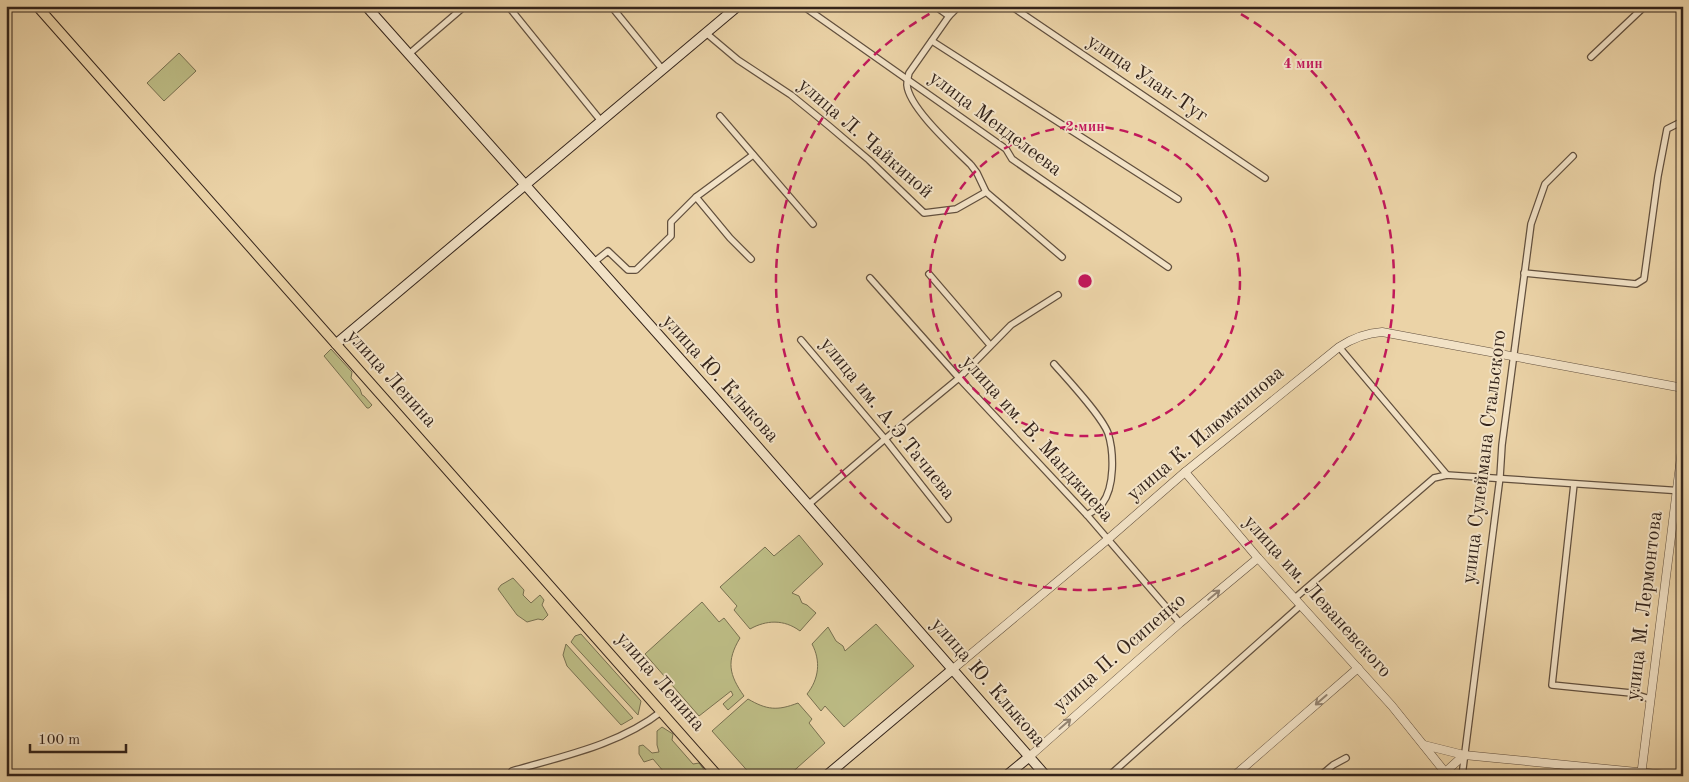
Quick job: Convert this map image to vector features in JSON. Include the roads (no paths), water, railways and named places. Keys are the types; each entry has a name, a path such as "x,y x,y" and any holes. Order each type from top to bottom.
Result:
{"main road":[{"name":"улица Ленина","path":"37,6 718,776"},
{"name":"улица Ю. Клыкова","path":"366,6 953,668 1046,776"},
{"path":"336,344 738,6"},
{"name":"улица К. Илюмжинова","path":"826,776 953,668"},
{"name":"улица П. Осипенко","path":"1006,776 1029,757"}],"street":[{"path":"409,54 465,6"},
{"path":"508,6 602,121"},
{"path":"611,6 662,70"},
{"name":"улица Менделеева","path":"803,6 1006,149 1012,160 1168,267"},
{"path":"936,6 949,16"},
{"path":"959,6 949,16 909,73 907,84 913,100 923,115 971,165 986,192 1062,257"},
{"name":"улица Улан-Туг","path":"1011,6 1265,178"},
{"path":"1591,57 1645,6"},
{"name":"улица Л. Чайкиной","path":"706,33 738,60 791,95 829,126 869,160 924,214 956,209 986,192"},
{"path":"932,41 1178,199"},
{"path":"720,116 813,224"},
{"path":"1524,273 1636,284 1644,279 1658,176 1667,129 1683,121"},
{"path":"593,263 608,251 628,270 636,270 672,236 671,222 696,197 753,154"},
{"name":"улица Сулеймана Стальского","path":"1462,776 1531,224 1544,184 1573,156"},
{"path":"696,197 730,238 751,259"},
{"path":"928,274 990,345"},
{"name":"улица им. В. Манджиева","path":"870,278 958,378 1087,515 1180,623"},
{"path":"808,504 958,378 1011,325 1058,295"},
{"name":"улица К. Илюмжинова","path":"953,668 1107,540 1185,472 1339,347 1359,336 1382,332 1514,355 1683,388"},
{"name":"улица им. А.Э.Тачиева","path":"801,340 885,438 948,519"},
{"path":"1339,347 1447,474"},
{"path":"1054,364 1100,419 1108,433 1113,465 1110,489 1102,504 1087,515"},
{"name":"улица М. Лермонтова","path":"1641,774 1679,491 1683,441"},
{"name":"улица им. Леваневского","path":"1185,472 1258,558 1392,706 1424,745 1443,774"},
{"path":"1295,598 1434,478 1447,474 1679,491"},
{"path":"1574,484 1552,685 1631,693 1650,700"},
{"name":"улица П. Осипенко","path":"1029,757 1180,623 1258,558"},
{"path":"1110,774 1301,605"},
{"path":"1234,776 1358,668"},
{"path":"514,773 591,748 645,725 662,711"},
{"path":"1424,745 1464,755 1641,774 1678,776"},
{"path":"1443,774 1464,755"},
{"path":"1320,776 1333,765 1346,758"}]}
